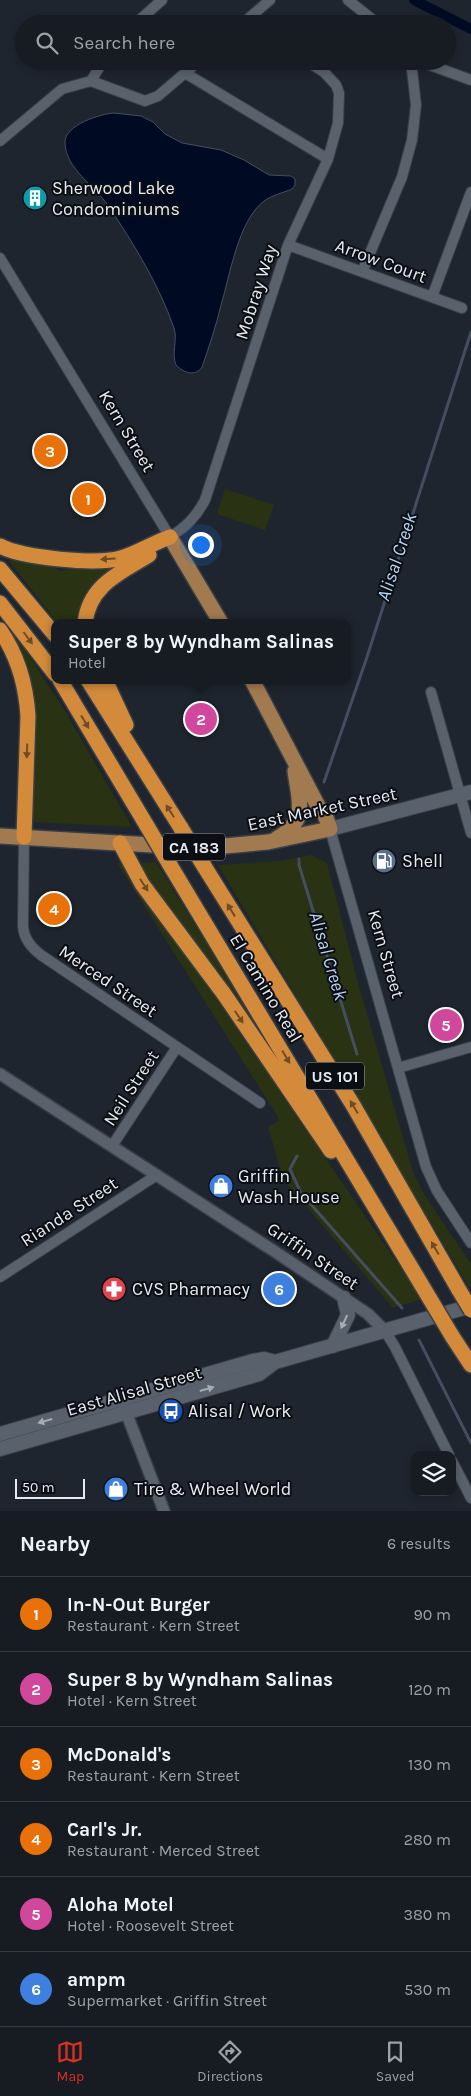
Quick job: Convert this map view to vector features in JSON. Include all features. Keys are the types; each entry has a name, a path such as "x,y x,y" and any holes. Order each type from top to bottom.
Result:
{"highway":[{"path":"0,546 25,555 109,560 128,555 170,537"},
{"path":"86,619 87,610 96,591 109,580 157,550 170,537"},
{"path":"0,569 51,630"},
{"path":"0,603 51,669"},
{"path":"0,630 20,669 27,702 24,837"},
{"name":"El Camino Real","path":"62,684 471,1366"},
{"name":"El Camino Real","path":"90,684 353,1105 471,1310"},
{"path":"107,684 159,794"},
{"path":"120,843 142,884 224,994 339,1162 362,1184"}],"main road":[{"name":"Kern Street","path":"170,537 219,619"},
{"name":"Kern Street","path":"254,684 319,808 324,812 330,829"},
{"path":"268,842 290,830 298,819 300,808 293,759"},
{"name":"East Market Street","path":"0,836 203,848 268,842 330,829 466,793"},
{"path":"333,1346 348,1315 344,1298"},
{"name":"East Alisal Street","path":"0,1449 259,1374 275,1362 471,1306"},
{"name":"East Alisal Street","path":"0,1434 253,1361 264,1359 275,1362"}],"street":[{"path":"145,15 162,0"},
{"path":"253,15 270,0"},
{"path":"348,0 367,15"},
{"path":"91,81 98,70"},
{"path":"0,141 62,89 91,81 148,100 158,96 189,70"},
{"name":"Mobray Way","path":"170,537 189,524 205,500 288,244 328,159 338,123 340,93 331,78 319,70"},
{"path":"362,272 402,178 412,140 416,105 412,70"},
{"path":"444,70 471,80"},
{"path":"186,73 328,159"},
{"path":"432,297 471,192"},
{"name":"Arrow Court","path":"288,244 462,308"},
{"name":"Kern Street","path":"0,258 170,537"},
{"path":"431,692 466,793 471,833"},
{"name":"Kern Street","path":"330,829 428,1174 471,1243"},
{"name":"Merced Street","path":"24,837 23,926 25,937 31,947 260,1103"},
{"name":"Neil Street","path":"112,1146 177,1046"},
{"path":"398,1068 471,1048"},
{"name":"Griffin Street","path":"0,1074 157,1175 372,1318 385,1331 395,1347 447,1451"},
{"name":"Rianda Street","path":"0,1277 157,1175"},
{"path":"121,1399 164,1511"},
{"path":"456,1469 471,1498"}],"green space":[{"path":"225,489 274,505 265,530 217,514"},
{"path":"10,556 44,562 61,571 79,567 113,566 115,569 100,579 89,590 82,605 79,619 55,619 9,561"},
{"path":"14,633 63,708 132,827 35,822 32,817 36,734 34,709 8,637"},
{"path":"311,855 327,863 358,983 413,1172 424,1194 471,1264 471,1286 469,1287 218,865 278,861"},
{"path":"156,862 259,1029 255,1032 147,880 141,863"},
{"path":"117,863 123,863 422,1299 393,1308 283,1179 268,1127 280,1120"}],"water":[{"path":"114,113 141,116 153,122 165,134 182,143 221,150 244,160 269,175 291,176 295,179 295,185 292,189 264,201 248,221 236,249 205,359 202,367 193,373 186,372 176,365 174,356 174,328 137,250 103,199 75,169 66,152 65,142 71,130 92,118"}],"waterway":[{"name":"Alisal Creek","path":"414,0 443,15"},
{"name":"Alisal Creek","path":"456,21 471,29"},
{"name":"Alisal Creek","path":"324,782 367,657 471,332"},
{"name":"Alisal Creek","path":"299,859 299,865 357,1054"},
{"name":"Alisal Creek","path":"297,1156 290,1169 301,1193 402,1308"},
{"name":"Alisal Creek","path":"419,1340 471,1443"}],"place":[{"name":"Sherwood Lake Condominiums","path":"35,198"},
{"name":"McDonald's","path":"50,451"},
{"name":"In-N-Out Burger","path":"88,499"},
{"name":"Super 8 by Wyndham Salinas","path":"201,719"},
{"name":"Shell","path":"384,861"},
{"name":"Carl's Jr.","path":"54,909"},
{"name":"Aloha Motel","path":"446,1025"},
{"name":"Griffin Wash House","path":"221,1186"},
{"name":"CVS Pharmacy","path":"114,1289"},
{"name":"ampm","path":"279,1289"},
{"name":"Alisal / Work","path":"171,1411"},
{"name":"Tire & Wheel World","path":"116,1489"}]}
